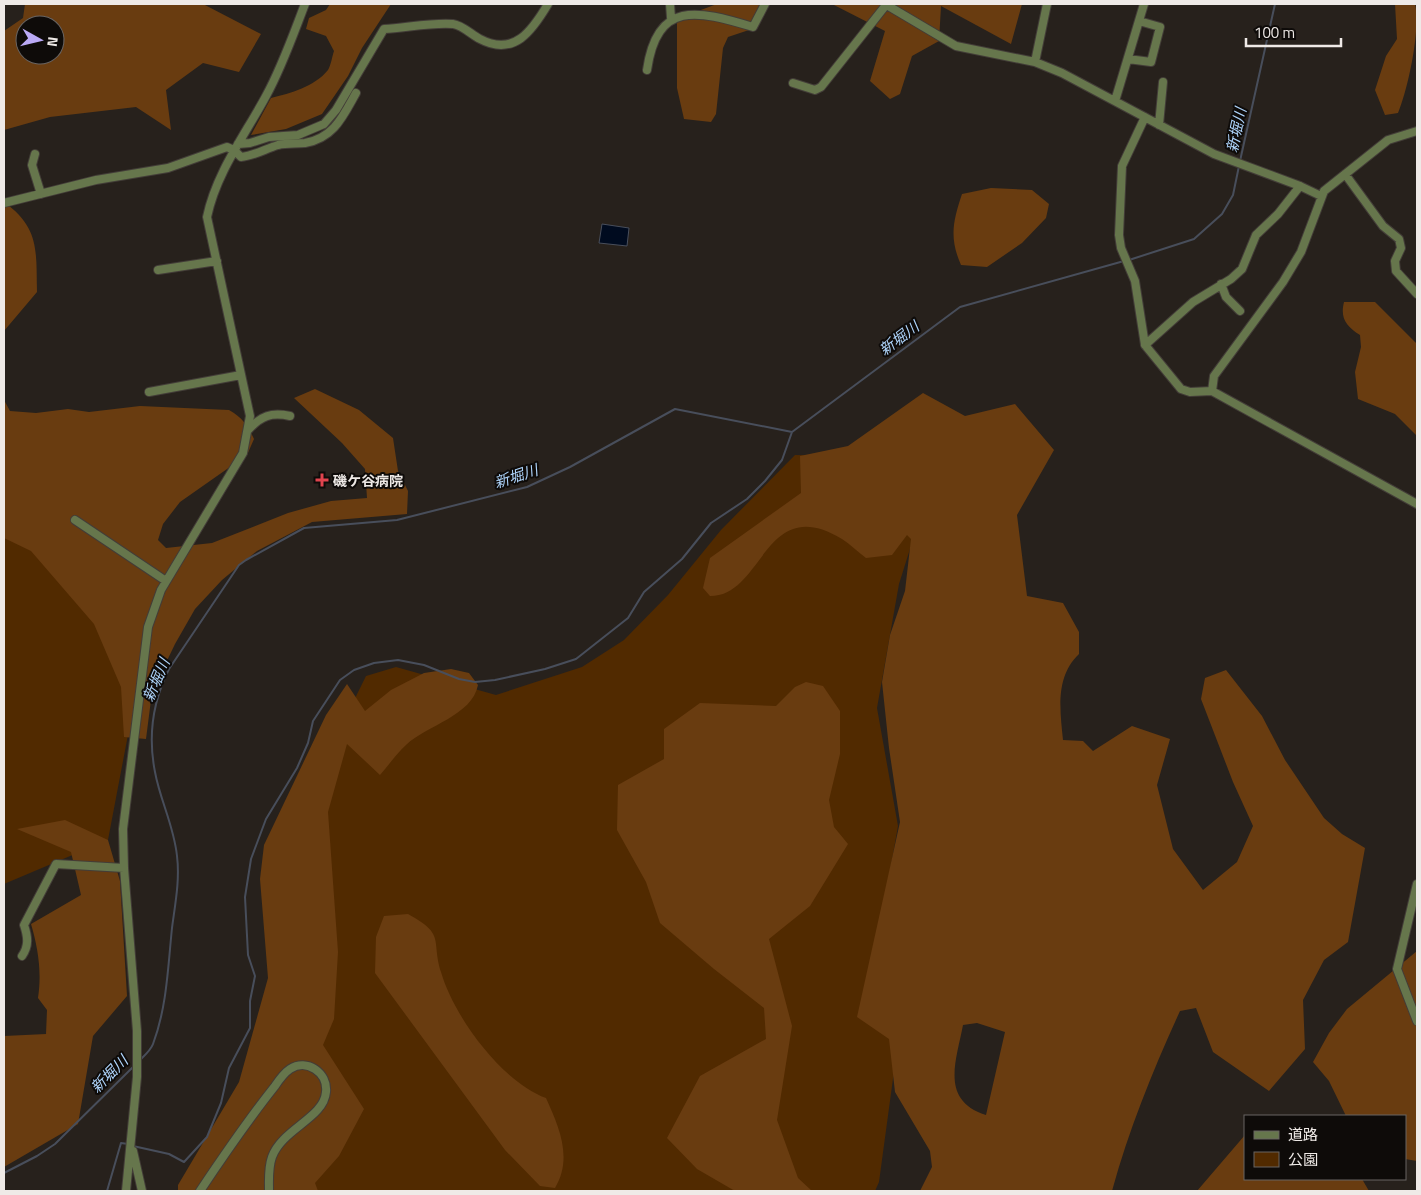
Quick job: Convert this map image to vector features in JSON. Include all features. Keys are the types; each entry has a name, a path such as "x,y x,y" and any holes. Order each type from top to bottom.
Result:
{"street":[{"path":"126,1191 137,1077 137,1031 124,868 124,829 148,627 166,581 243,453 250,416 207,217 211,196 266,95 305,4"},
{"path":"4,203 96,180 168,168 227,147 236,147 268,137 298,135 324,124 336,110 384,29 455,24 493,45 508,46 518,41 532,27 548,4"},
{"path":"670,4 671,18"},
{"path":"646,70 653,39 661,26 671,18 706,13 753,27 764,4"},
{"path":"793,84 815,90 821,86 885,4 956,46 1035,62 1062,73 1214,154 1300,186 1321,196"},
{"path":"1035,62 1047,4"},
{"path":"1115,102 1144,4"},
{"path":"1128,59 1151,62 1160,27 1139,21"},
{"path":"1159,125 1163,82"},
{"path":"236,147 241,157 251,156 266,148 284,144 305,143 322,138 334,130 356,93"},
{"path":"1145,117 1122,166 1120,235 1121,248 1135,282 1145,345 1182,389 1190,392 1212,391 1417,504"},
{"path":"1212,391 1214,376 1282,282 1301,252 1309,235 1321,196 1328,187 1388,140 1417,131"},
{"path":"34,154 32,165 41,194"},
{"path":"1345,174 1383,226 1399,239 1401,248 1395,262 1396,271 1417,294"},
{"path":"1145,345 1193,302 1242,269 1256,235 1278,214 1300,186"},
{"path":"158,270 217,261"},
{"path":"1221,284 1226,297 1240,311"},
{"path":"149,392 241,375"},
{"path":"248,430 256,421 267,415 290,416"},
{"path":"76,520 166,581"},
{"path":"22,956 26,950 28,936 24,926 56,864 124,868"},
{"path":"1417,884 1397,969 1417,1021"},
{"path":"200,1191 244,1125 277,1083 291,1069 296,1067 317,1069 321,1072 326,1086 325,1100 322,1107 287,1134 274,1152 269,1168 269,1191"},
{"path":"131,1144 142,1191"}],"green space":[{"path":"795,455 844,456 915,533 899,584 877,708 898,826 871,977 900,1027 879,1182 875,1191 290,1191 330,749 366,676 396,667 496,695 582,667 624,640 668,595 721,530"},
{"path":"4,501 146,640 108,840 4,884"}],"shaded area":[{"path":"25,4 203,4 261,34 239,72 203,63 166,90 171,130 136,107 50,117 4,130 4,31 15,23 15,65 65,65 65,15 23,15"},
{"path":"330,4 391,4 362,48 348,76 322,114 286,129 251,135 271,98 309,85 328,70 334,51 326,36 306,29 309,18 326,10"},
{"path":"717,4 759,4 758,14 749,30 728,37 723,48 716,114 711,122 684,119 677,88 677,22 690,14"},
{"path":"832,4 1022,4 1011,44 941,6 939,41 912,56 900,94 890,99 870,81 885,31"},
{"path":"1395,4 1415,4 1415,43 1398,113 1385,115 1375,90 1386,56 1397,39"},
{"path":"991,188 1032,190 1049,204 1046,218 1022,243 987,267 961,265 955,246 954,230 956,213 962,194"},
{"path":"4,202 24,221 34,241 37,292 4,331"},
{"path":"1344,302 1375,302 1417,344 1417,436 1395,414 1358,399 1355,372 1361,347 1360,335 1345,321 1343,313"},
{"path":"315,389 359,410 393,438 398,471 408,491 407,514 312,522 257,551 222,580 195,609 175,644 152,692 146,739 124,737 121,687 94,624 31,551 4,538 4,400 10,411 36,413 68,409 89,412 140,406 229,410 241,419 254,439 247,455 180,502 163,524 158,540 166,548 212,543 288,513 331,501 367,498 365,469 342,443 294,398"},
{"path":"923,393 965,416 1015,404 1054,450 1017,515 1027,596 1063,603 1079,632 1079,654 1071,663 1066,673 1061,694 1060,706 1063,740 1083,741 1093,751 1132,726 1170,739 1157,785 1173,849 1203,890 1237,862 1253,826 1233,782 1201,699 1205,678 1226,670 1262,716 1285,760 1324,818 1342,834 1365,848 1348,942 1324,960 1303,1000 1305,1049 1269,1091 1213,1052 1196,1008 1180,1011 1142,1100 1112,1191 920,1191 932,1167 930,1151 895,1092 889,1039 857,1017 900,822 882,682 890,635 905,591 911,539 907,535 892,555 866,558 842,539 816,528 796,528 780,536 742,580 728,592 710,596 703,588 710,558 801,493 800,456 848,446","holes":["977,1023 1005,1032 986,1115 962,1100 957,1090 955,1066 963,1025"]},
{"path":"451,669 469,673 478,685 474,696 467,705 406,745 380,775 347,744 328,812 338,952 334,1019 323,1045 364,1109 339,1156 315,1183 318,1191 178,1191 178,1185 239,1082 268,978 260,879 264,845 326,715 347,684 365,711 391,690 424,673"},
{"path":"806,682 823,686 840,711 840,754 829,800 834,827 848,844 810,906 769,939 792,1026 777,1120 798,1178 812,1191 735,1191 697,1169 667,1138 700,1076 766,1039 764,1008 660,923 646,882 617,830 618,785 664,759 664,729 700,703 776,706 795,687"},
{"path":"65,820 108,840 120,881 127,996 93,1036 78,1124 4,1167 4,1036 46,1034 47,1010 38,998 39,960 31,924 81,895 71,852 17,829"},
{"path":"408,914 428,927 433,933 438,961 447,990 468,1027 482,1046 513,1078 529,1090 546,1098 562,1143 563,1165 555,1188 540,1186 505,1150 375,973 376,937 384,916"},
{"path":"1417,951 1417,1161 1406,1159 1406,1115 1346,1115 1329,1081 1313,1062 1329,1033 1347,1009"},
{"path":"1244,1136 1244,1180 1363,1180 1369,1191 1197,1191"}],"water":[{"path":"602,224 629,228 627,246 599,243"}],"waterway":[{"name":"新堀川","path":"1240,161 1275,4"},
{"name":"新堀川","path":"1129,260 1194,239 1222,214 1233,195 1239,166"},
{"name":"新堀川","path":"792,432 960,307 1124,261"},
{"name":"新堀川","path":"139,1061 152,1046 158,1030 166,986 178,883 175,845 157,782 153,759 153,719 159,694 169,669 239,565 304,528 397,520 527,487 570,467 675,409 792,432"},
{"path":"133,1146 169,1154 184,1162 207,1137 221,1103 229,1068 250,1028 250,1001 255,976 248,955 245,897 251,859 266,819 297,768 308,743 313,721 340,680 354,670 374,663 398,660 424,665 459,679 475,682 495,680 545,669 576,659 628,618 644,592 682,559 711,523 747,499 765,481 782,460 792,432"},
{"name":"新堀川","path":"4,1173 37,1156 55,1144 134,1066"},
{"path":"107,1191 121,1143 128,1144"}],"place":[{"name":"磯ケ谷病院","path":"322,480"}]}
